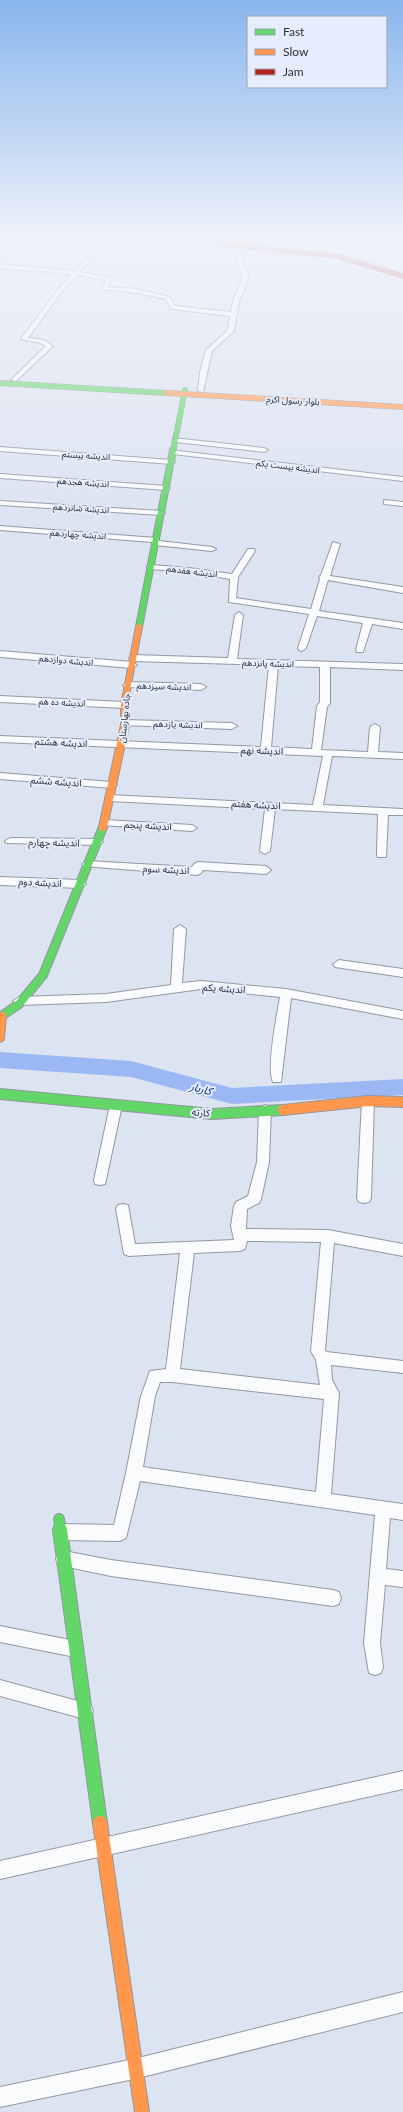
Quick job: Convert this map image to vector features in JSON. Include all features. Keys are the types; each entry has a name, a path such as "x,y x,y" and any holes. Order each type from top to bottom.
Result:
{"street":[{"path":"14,380 50,346 42,341 24,339 27,336"},
{"path":"201,391 203,372 209,350 225,336"},
{"name":"بلوار رسول اکرم","path":"0,379 403,407"},
{"name":"بلوار رسول اکرم","path":"0,383 184,392 201,391 403,403"},
{"name":"جاده بهارستان","path":"0,1038 1,1016 29,993 43,974 81,884 87,864 98,842 104,823 125,723 124,705 184,392"},
{"path":"176,440 264,450"},
{"name":"اندیشه بیستم","path":"0,449 171,462"},
{"name":"اندیشه بیست یکم","path":"173,452 403,479"},
{"name":"اندیشه هجدهم","path":"0,476 166,488"},
{"path":"387,502 403,504"},
{"name":"اندیشه شانزدهم","path":"0,503 161,514"},
{"name":"اندیشه چهاردهم","path":"0,528 156,541 212,549"},
{"path":"302,648 315,613 323,577 336,544"},
{"path":"251,550 234,577 232,600 368,622 403,626"},
{"name":"اندیشه هفدهم","path":"151,567 189,570 234,577"},
{"path":"323,577 403,590"},
{"path":"232,662 239,615"},
{"path":"360,650 368,622"},
{"name":"اندیشه دوازدهم","path":"0,654 132,662"},
{"name":"اندیشه پانزدهم","path":"132,662 232,662 403,667"},
{"path":"266,750 274,664"},
{"path":"316,752 322,706 325,703 325,665"},
{"name":"اندیشه سیزدهم","path":"128,685 201,687"},
{"name":"اندیشه ده هم","path":"0,699 124,705"},
{"name":"اندیشه یازدهم","path":"125,723 232,726"},
{"path":"373,755 375,727"},
{"name":"اندیشه هشتم","path":"0,739 121,744"},
{"name":"اندیشه نهم","path":"121,744 403,756"},
{"path":"318,807 328,753"},
{"name":"اندیشه ششم","path":"0,776 112,785"},
{"name":"اندیشه هفتم","path":"110,798 403,812"},
{"path":"265,851 270,805"},
{"path":"382,855 383,811"},
{"name":"اندیشه پنجم","path":"104,823 192,828"},
{"name":"اندیشه چهارم","path":"10,841 98,842"},
{"name":"اندیشه سوم","path":"87,864 197,871 198,866 266,870"},
{"name":"اندیشه دوم","path":"0,881 81,884"},
{"path":"176,989 180,929"},
{"path":"339,964 403,973"},
{"name":"اندیشه یکم","path":"19,1001 106,998 201,986 286,993 403,1015"},
{"path":"277,1078 277,1060 286,993"},
{"name":"کارته","path":"0,1094 212,1114 312,1108 368,1101 403,1102"},
{"path":"364,1198 368,1101"},
{"path":"100,1180 116,1105"},
{"path":"123,1209 129,1250 188,1246 240,1245 241,1235 238,1226 241,1206 254,1199 263,1162 265,1110"},
{"path":"241,1235 328,1236 403,1250"},
{"path":"323,1500 332,1394 325,1381 323,1358 318,1351 328,1236"},
{"path":"172,1374 188,1246"},
{"path":"323,1358 403,1367"},
{"path":"142,2112 134,2070 85,1711 75,1649 60,1526 120,1533 134,1473 148,1396 155,1376 172,1374 332,1394"},
{"path":"134,1473 403,1512"},
{"path":"375,1667 372,1643 382,1509"},
{"path":"64,1559 112,1568 333,1598"},
{"path":"378,1576 403,1579"},
{"path":"0,1634 75,1649"},
{"path":"0,1688 85,1711"},
{"path":"0,1870 403,1780"},
{"path":"0,2097 134,2070 403,2002"}],"waterway":[{"name":"کاربار","path":"0,1060 131,1069 232,1096 403,1087"}],"traffic: fast":[{"path":"0,383 166,393"},
{"path":"139,627 185,390"},
{"path":"0,1017 19,1004 43,975 103,827"},
{"path":"0,1094 212,1114 283,1110"},
{"path":"59,1519 75,1649 100,1823"}],"traffic: slow":[{"path":"166,393 403,407"},
{"path":"103,827 125,723 124,705 139,627"},
{"path":"0,1038 2,1016"},
{"path":"283,1110 368,1101 403,1102"},
{"path":"100,1823 142,2112"}]}
